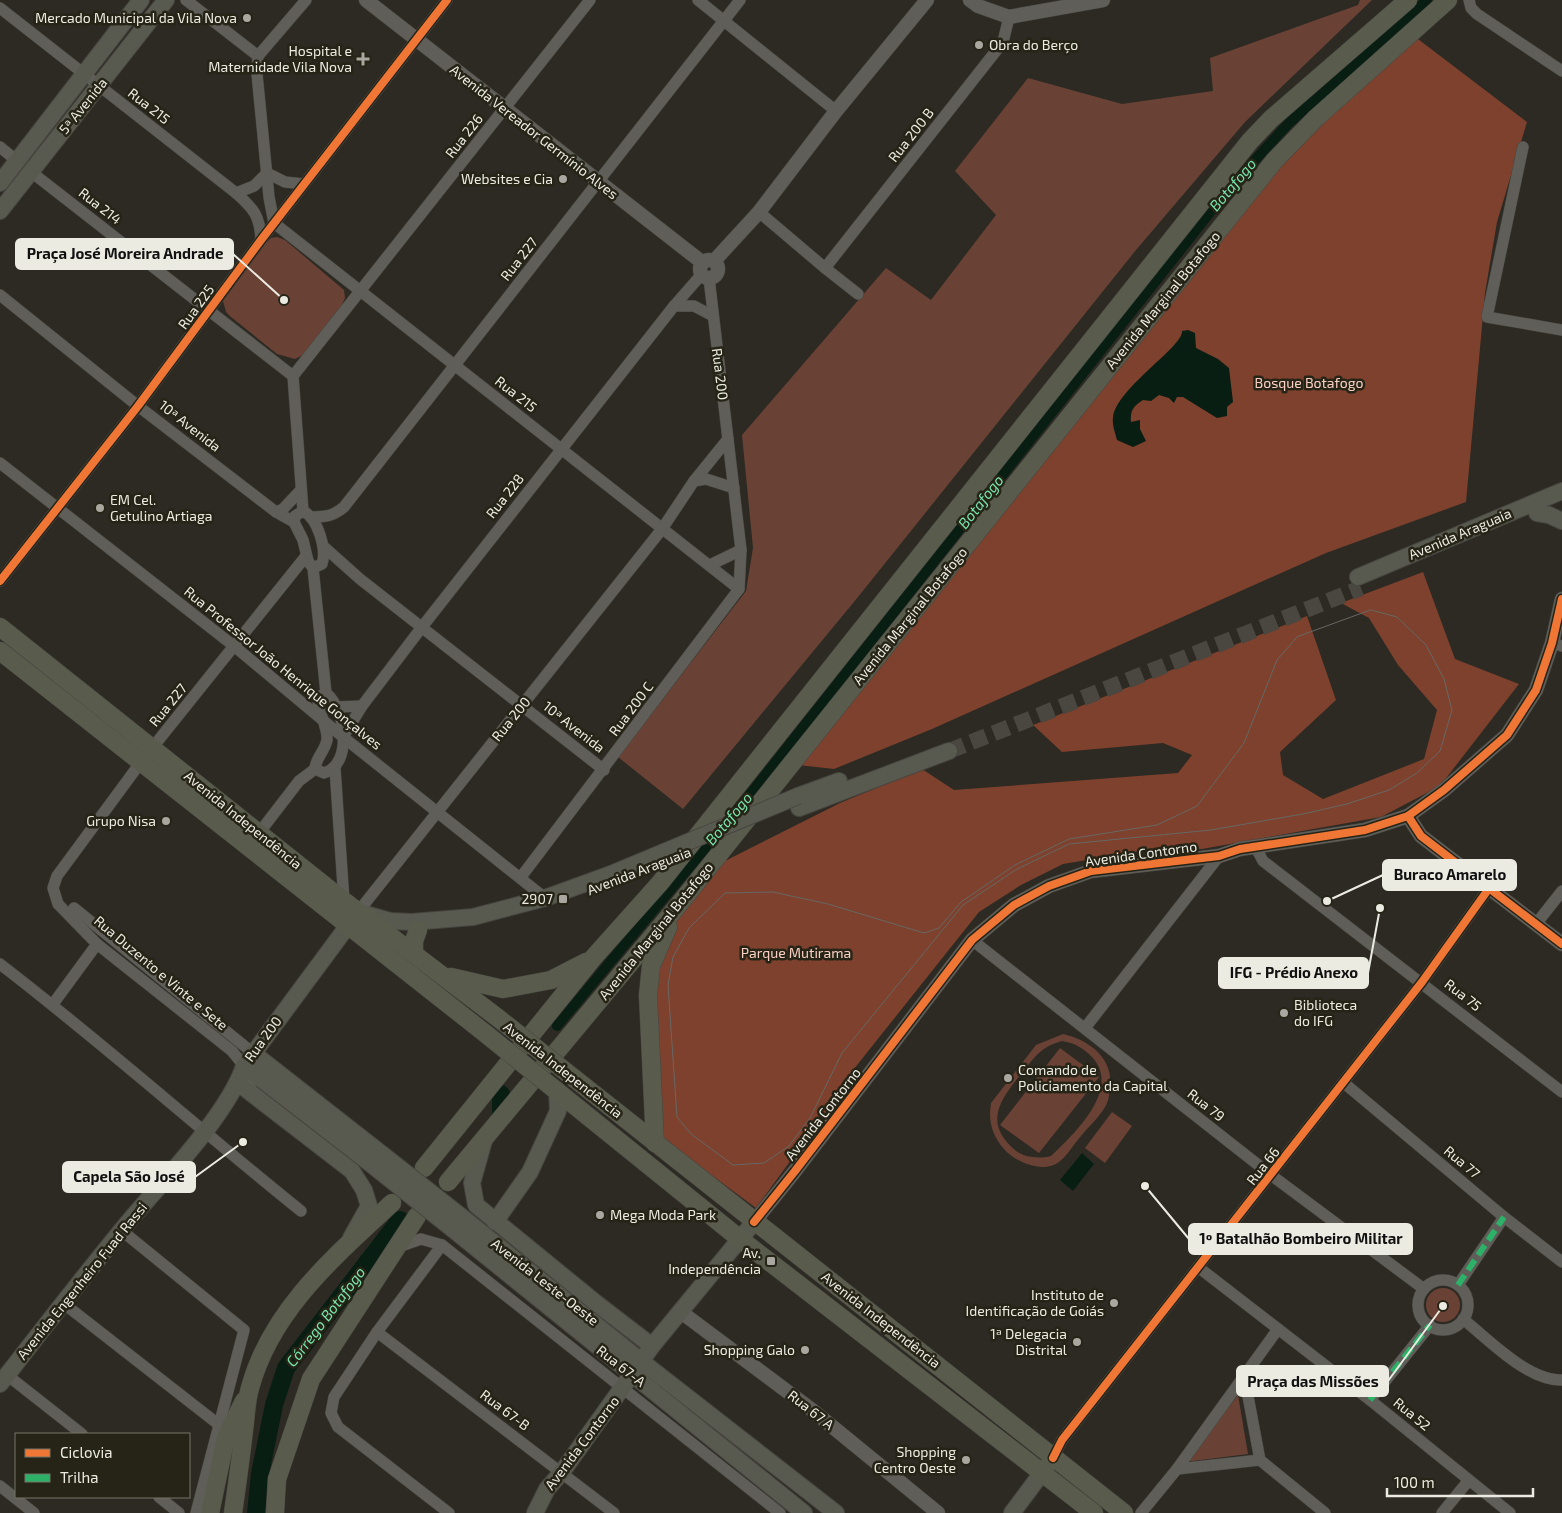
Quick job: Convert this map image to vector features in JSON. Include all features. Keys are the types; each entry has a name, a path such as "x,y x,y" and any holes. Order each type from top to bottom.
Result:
{"main road":[{"name":"5ª Avenida","path":"4,206 24,166 83,74 141,0"},
{"name":"5ª Avenida","path":"0,183 24,166 99,86 166,0"},
{"name":"Avenida Marginal Botafogo","path":"424,1168 593,958 660,883 1250,141 1271,118 1408,0"},
{"name":"Avenida Marginal Botafogo","path":"448,1182 676,908 1275,160 1316,118 1448,0"},
{"name":"Avenida Araguaia","path":"1562,491 1359,582 1562,502"},
{"path":"1537,513 1549,515 1562,521"},
{"name":"Avenida Independência","path":"0,627 344,901 352,919"},
{"name":"Avenida Independência","path":"0,651 141,762 352,919 486,1034 740,1239 1094,1513"},
{"name":"Avenida Araguaia","path":"378,926 418,930 479,923 517,914 612,878 798,802 947,746"},
{"name":"Avenida Araguaia","path":"352,919 412,922 473,917 612,878"},
{"path":"655,1142 648,995 651,966 676,908"},
{"name":"Avenida Independência","path":"352,919 378,926 443,975 1124,1513"},
{"name":"Rua 200","path":"203,1132 238,1083 248,1059 352,919"},
{"path":"414,953 414,941 418,930"},
{"path":"443,975 503,989 551,980 593,958"},
{"name":"Avenida Leste-Oeste","path":"248,1059 459,1224 632,1374 836,1513"},
{"path":"238,1083 352,1171 364,1190 369,1206 346,1247"},
{"path":"495,1222 530,1172 558,1111 555,1089"},
{"name":"Avenida Engenheiro Fuad Rassi","path":"3,1380 121,1230 203,1132"},
{"path":"485,1137 472,1184 476,1205 652,1346"},
{"path":"234,1513 250,1390 260,1358 284,1313 346,1247 392,1203"},
{"path":"275,1513 277,1479 311,1380 418,1216"},
{"name":"Avenida Contorno","path":"535,1513 546,1489 562,1472 652,1346 682,1312 754,1222"},
{"name":"Avenida Leste-Oeste","path":"459,1224 607,1331 632,1374 657,1404 804,1513"},
{"path":"596,1303 607,1331"},
{"path":"210,1513 226,1436 250,1390"},
{"path":"1012,1513 1053,1458"}],"street":[{"path":"186,0 258,56"},
{"path":"274,224 269,198 257,74 258,56 306,0"},
{"name":"Avenida Vereador Germínio Alves","path":"366,0 707,269"},
{"name":"Rua 225","path":"0,581 138,406 260,240 447,0"},
{"name":"Rua 226","path":"292,376 361,292 590,0"},
{"path":"698,0 836,111"},
{"name":"Rua 227","path":"307,514 326,517 335,514 344,506 740,0"},
{"path":"707,269 759,212 836,111 927,0"},
{"path":"970,0 978,6 1009,17 1103,0"},
{"path":"1469,0 1471,8 1477,14 1562,70"},
{"name":"Rua 215","path":"0,8 236,193 255,212 260,227 260,240"},
{"name":"Rua 200 B","path":"825,268 1003,42 1009,17"},
{"name":"Rua 214","path":"0,147 292,376"},
{"path":"1523,147 1487,317 1562,330"},
{"path":"267,173 285,182 304,184"},
{"path":"236,193 254,186 267,173"},
{"path":"759,212 858,294"},
{"name":"Rua 215","path":"274,224 739,589"},
{"name":"Rua 228","path":"343,737 362,706 422,627 674,306 707,269"},
{"name":"Rua 200","path":"352,919 662,529 694,480 728,438 707,269"},
{"path":"351,283 352,303"},
{"name":"10ª Avenida","path":"0,294 138,406 276,512 294,522"},
{"path":"219,298 220,318"},
{"path":"674,306 694,306 713,316"},
{"path":"292,376 301,490 307,514 323,546 318,566 326,693 336,707 343,737 340,759 335,768 344,901"},
{"path":"728,438 741,550 739,589"},
{"name":"Rua Professor João Henrique Gonçalves","path":"0,463 234,646 343,737 545,898"},
{"path":"694,480 706,479 734,488"},
{"path":"276,512 284,508 301,490"},
{"path":"307,514 295,516 294,522 303,540 306,556 318,566"},
{"name":"10ª Avenida","path":"323,546 360,579 604,770"},
{"path":"710,565 741,550"},
{"name":"Rua 227","path":"57,876 141,762 306,556"},
{"name":"10ª Avenida","path":"318,566 337,567 360,579"},
{"name":"Rua 200 C","path":"521,877 604,770 739,589"},
{"name":"Avenida Contorno","path":"754,1222 972,940 1014,905 1064,879 1091,871 1219,856 1255,846 1365,830 1408,816 1444,790 1507,735 1536,690 1557,645 1562,599"},
{"path":"259,833 299,781 315,768 315,763 322,755 327,742 318,701 326,693"},
{"path":"336,707 362,706"},
{"path":"315,768 324,773 335,768"},
{"path":"1408,816 1421,836 1562,944"},
{"name":"Rua 75","path":"1255,846 1263,861 1562,1092"},
{"path":"1086,1028 1219,856"},
{"name":"Rua Duzento e Vinte e Sete","path":"57,876 53,888 58,904 97,944 232,1051 248,1059"},
{"name":"Rua 66","path":"1053,1458 1062,1440 1344,1083 1422,982 1490,887"},
{"path":"1536,924 1562,891"},
{"name":"Rua Duzento e Vinte e Sete","path":"74,908 248,1059"},
{"name":"Rua 79","path":"972,940 1271,1175 1424,1289"},
{"path":"53,1004 97,944"},
{"path":"0,964 53,1004 203,1132 301,1211"},
{"path":"248,1059 252,1093"},
{"name":"Rua 77","path":"1344,1083 1504,1217 1562,1262"},
{"path":"1458,1285 1504,1217"},
{"path":"121,1230 244,1330 196,1513"},
{"path":"398,1247 421,1239 442,1245 377,1332 334,1397 331,1414 338,1427 449,1513"},
{"name":"Rua 67-A","path":"442,1245 632,1374"},
{"name":"Rua 52","path":"1198,1267 1370,1400 1510,1513"},
{"path":"1436,1281 1451,1281 1458,1285 1467,1297 1467,1312 1463,1319 1458,1325 1444,1330 1430,1325 1424,1320 1418,1304 1424,1289 1436,1281"},
{"path":"63,1304 218,1424"},
{"name":"Rua 67 A","path":"682,1312 812,1410 938,1513"},
{"path":"1463,1319 1532,1373 1549,1380 1562,1380"},
{"path":"1370,1400 1430,1325"},
{"path":"1141,1513 1177,1469 1278,1329"},
{"name":"Rua 67-B","path":"377,1332 614,1513"},
{"path":"1244,1375 1260,1460 1325,1513"},
{"path":"3,1380 81,1433"},
{"path":"657,1404 780,1513"},
{"path":"1177,1469 1260,1460"},
{"path":"1442,1513 1469,1480"},
{"path":"0,1486 15,1498"},
{"path":"15,1498 34,1513"},
{"path":"160,1498 179,1513"}],"shaded area":[{"path":"1360,0 1372,0 1245,122 1136,250 858,597 683,809 618,757 746,591 753,548 742,435 886,268 931,300 996,215 955,171 1028,78 1122,104 1213,91 1210,58 1358,5"},
{"path":"277,237 285,240 344,290 345,298 341,307 303,355 295,359 277,354 231,317 226,312 223,301 265,244 271,238"},
{"path":"1188,330 1195,333 1196,348 1218,359 1229,368 1233,402 1227,407 1227,416 1217,418 1183,397 1177,397 1174,403 1169,398 1159,395 1151,401 1143,400 1137,404 1131,415 1131,422 1140,420 1140,429 1146,441 1133,447 1117,440 1113,417 1117,406 1137,381 1173,347 1180,338 1182,331"},
{"path":"1063,1034 1073,1037 1098,1052 1104,1059 1110,1077 1108,1100 1102,1112 1059,1162 1045,1167 1030,1165 1009,1154 996,1138 990,1116 991,1103 1036,1045","holes":["1067,1042 1085,1051 1092,1057 1100,1070 1101,1083 1098,1097 1082,1123 1051,1156 1037,1158 1023,1155 1005,1140 999,1130 997,1121 1001,1102 1038,1053 1054,1043"]},
{"path":"1060,1048 1099,1077 1039,1153 1000,1125"},
{"path":"1112,1112 1132,1126 1105,1163 1085,1148"},
{"path":"1082,1153 1094,1164 1073,1191 1060,1180"},
{"path":"1443,1288 1450,1289 1455,1293 1459,1298 1459,1312 1455,1317 1450,1321 1443,1322 1436,1321 1431,1317 1427,1312 1426,1305 1427,1298 1431,1293 1436,1289"},
{"path":"1238,1395 1248,1454 1185,1462"}],"green space":[{"name":"Bosque Botafogo","path":"1414,36 1527,122 1497,222 1485,293 1466,502 1326,553 932,729 834,769 789,764 961,540 1308,134"},
{"name":"Parque Mutirama","path":"1423,572 1455,659 1519,684 1440,786 1381,817 1202,849 1153,849 1063,864 1021,885 979,912 834,1094 837,1097 756,1208 657,1135 651,966 676,908 723,862 840,803 922,769 954,790 1178,773 1192,755 1163,743 1062,752 1033,725 1307,616 1336,700 1280,752 1283,775 1323,799 1424,759 1437,710 1398,665 1369,618 1341,603"}],"waterway":[{"name":"Botafogo","path":"557,1026 751,793 1231,186 1288,124 1427,0"},
{"path":"501,1094 501,1119"},
{"name":"Córrego Botafogo","path":"256,1513 260,1474 274,1405 286,1368 400,1220"}],"tunnel":[{"path":"949,751 1361,588"}],"tram line":[{"path":"1371,610 1397,617 1426,645 1444,679 1452,710 1440,751 1417,773 1389,790 1347,804 1303,814 1211,830 1069,844 1017,869 963,905 842,1053 810,1118 789,1146 764,1163 733,1165 691,1134 677,1117 668,985 673,957 689,928 725,893 773,892 828,904 924,933 939,928 961,902 1015,865 1069,839 1157,825 1197,806 1244,743 1277,660 1297,637 1371,610"}],"marked path":[{"path":"1458,1285 1504,1217"},
{"path":"1370,1400 1430,1325"}],"cycle path":[{"path":"0,581 138,406 261,240 447,0"},
{"path":"754,1222 972,940 1014,905 1049,886 1091,871 1219,856 1240,849 1365,830 1408,816 1444,790 1507,735 1536,690 1552,643 1562,599"},
{"path":"1408,816 1421,836 1562,944"},
{"path":"1053,1458 1062,1440 1422,982 1490,887"}],"place":[{"name":"Mercado Municipal da Vila Nova","path":"247,18"},
{"name":"Obra do Berço","path":"979,45"},
{"name":"Hospital e Maternidade Vila Nova","path":"363,59"},
{"name":"Websites e Cia","path":"563,179"},
{"name":"Praça José Moreira Andrade","path":"284,300"},
{"name":"EM Cel. Getulino Artiaga","path":"100,508"},
{"name":"Grupo Nisa","path":"166,821"},
{"name":"2907","path":"563,899"},
{"name":"Buraco Amarelo","path":"1327,901"},
{"name":"IFG - Prédio Anexo","path":"1380,908"},
{"name":"Biblioteca do IFG","path":"1284,1013"},
{"name":"Comando de Policiamento da Capital","path":"1008,1078"},
{"name":"Capela São José","path":"243,1142"},
{"name":"1º Batalhão Bombeiro Militar","path":"1145,1186"},
{"name":"Mega Moda Park","path":"600,1215"},
{"name":"Av. Independência","path":"771,1261"},
{"name":"Instituto de Identificação de Goiás","path":"1114,1303"},
{"name":"Praça das Missões","path":"1443,1306"},
{"name":"1ª Delegacia Distrital","path":"1077,1342"},
{"name":"Shopping Galo","path":"805,1350"},
{"name":"Shopping Centro Oeste","path":"966,1460"}]}
